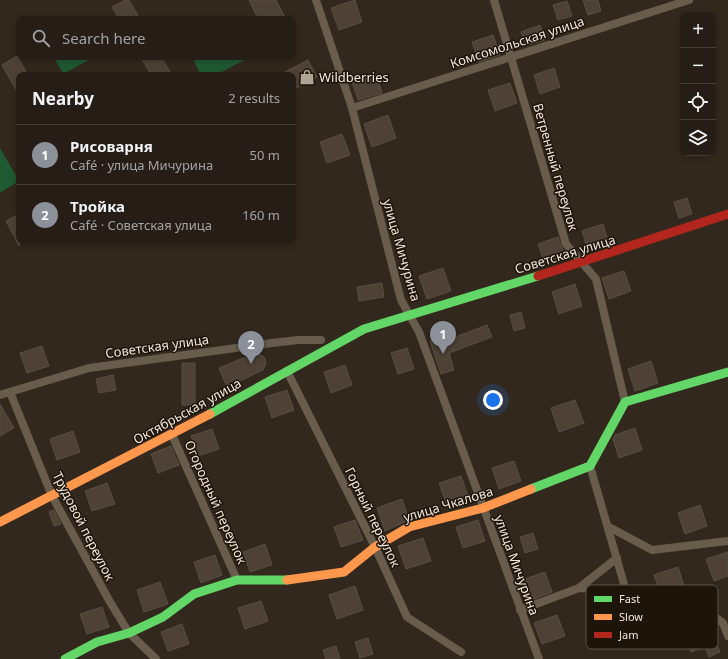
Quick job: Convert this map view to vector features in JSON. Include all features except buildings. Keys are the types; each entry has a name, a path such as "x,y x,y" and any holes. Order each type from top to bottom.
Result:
{"main road":[{"name":"Советская улица","path":"409,314 582,263 728,214"},
{"name":"Октябрьская улица","path":"0,522 172,435 364,329 409,314"},
{"path":"590,466 625,402 728,372"},
{"name":"улица Чкалова","path":"65,659 97,642 129,633 163,617 194,594 237,580 288,580 344,572 375,547 409,527 483,508 590,466"}],"street":[{"name":"улица Мичурина","path":"316,0 352,108 401,300 419,332 539,659"},
{"name":"Ветренный переулок","path":"494,0 566,244 596,279 625,402"},
{"name":"Комсомольская улица","path":"352,108 689,0"},
{"name":"Советская улица","path":"0,395 89,368 285,341 321,340"},
{"name":"Горный переулок","path":"287,371 375,547 407,617 460,652"},
{"name":"Трудовой переулок","path":"10,392 52,496 110,602 129,633 156,659"},
{"name":"Огородный переулок","path":"172,435 237,580"},
{"path":"590,466 609,527 624,585"},
{"path":"609,527 652,550 728,541"},
{"path":"520,610 579,588 617,558"},
{"path":"579,588 586,588"},
{"path":"718,620 723,624 728,636"}],"green space":[{"path":"56,60 89,60 67,72 62,72"},
{"path":"194,60 244,60 222,72 200,72"},
{"path":"0,148 16,176 16,183 0,193"}],"traffic: fast":[{"path":"210,414 364,329 538,276"},
{"path":"531,489 590,466 625,402 728,372"},
{"path":"65,659 97,642 129,633 163,617 194,594 237,580 287,580"}],"traffic: slow":[{"path":"0,522 210,414"},
{"path":"287,580 344,572 375,547 409,527 483,508 531,489"}],"traffic: jam":[{"path":"538,276 728,214"}],"place":[{"name":"Wildberries","path":"307,77"},
{"name":"Рисоварня","path":"443,354"},
{"name":"Тройка","path":"251,364"}]}
